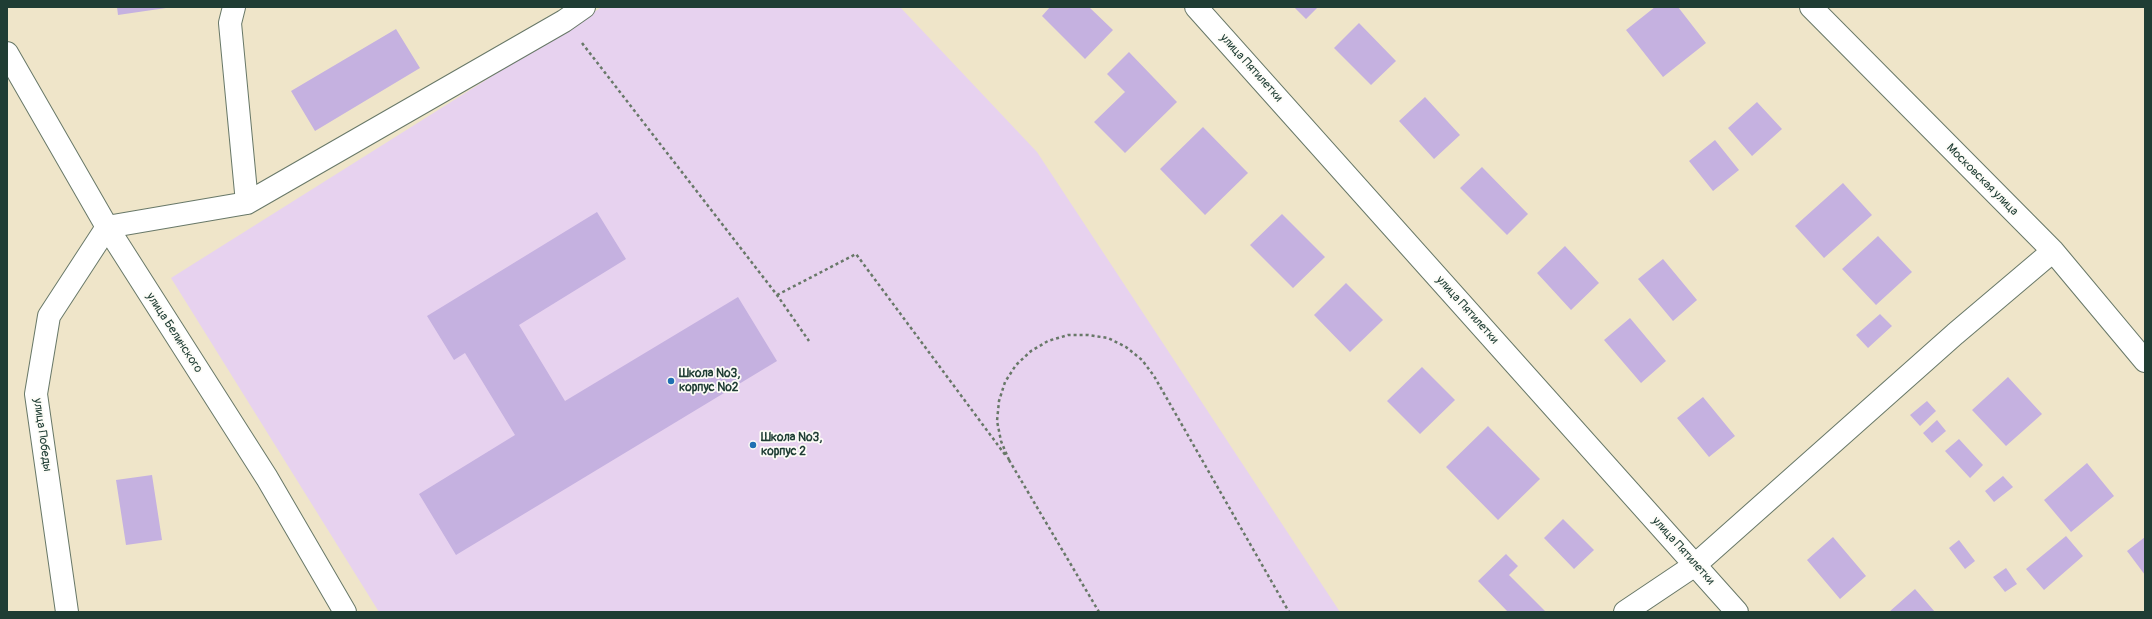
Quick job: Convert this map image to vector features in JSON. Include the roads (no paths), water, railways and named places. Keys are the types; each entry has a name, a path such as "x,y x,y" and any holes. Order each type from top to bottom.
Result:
{"street":[{"path":"234,7 230,23 247,203"},
{"path":"106,227 247,203 584,7"},
{"name":"улица Пятилетки","path":"1196,7 1738,612"},
{"name":"Московская улица","path":"1811,7 2053,251 2145,361"},
{"name":"улица Белинского","path":"7,53 106,227 267,478 345,612"},
{"name":"улица Победы","path":"67,612 36,394 49,316 106,227"},
{"path":"1626,612 1695,565 1955,334 2053,251"}],"place":[{"name":"Школа №3, корпус №2","path":"671,381"},
{"name":"Школа №3, корпус 2","path":"753,445"}]}
